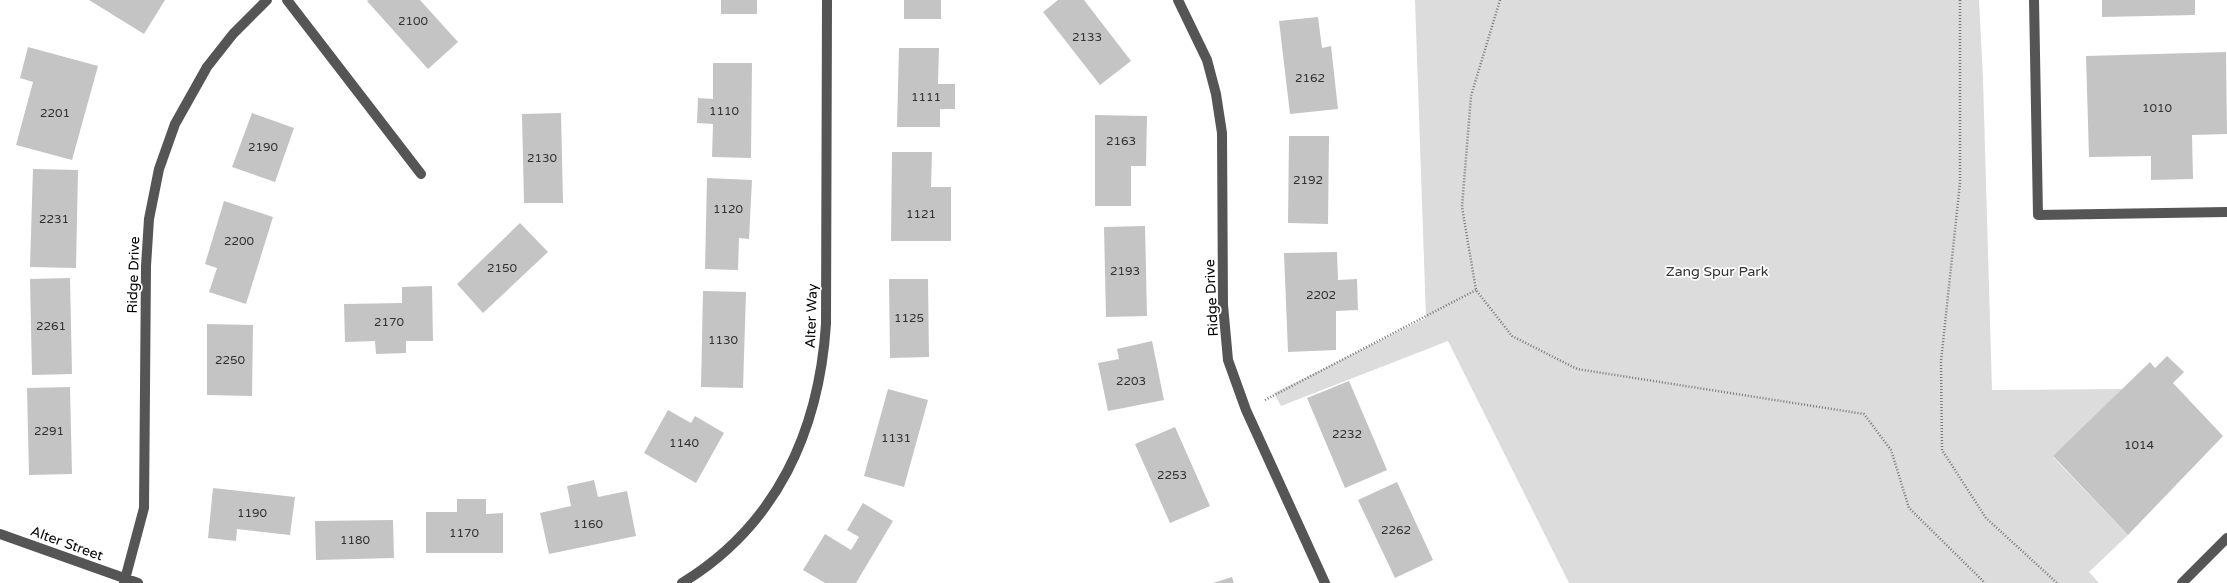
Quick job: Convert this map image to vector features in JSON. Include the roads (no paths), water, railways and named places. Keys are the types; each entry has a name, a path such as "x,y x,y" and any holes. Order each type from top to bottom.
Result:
{"street":[{"name":"Ridge Drive","path":"125,581 144,508 146,266 148,219 159,169 175,124 207,67 233,34 267,0"},
{"path":"287,0 421,174"},
{"name":"Alter Way","path":"682,583 723,552 752,523 776,492 791,465 806,432 816,399 824,357 826,324 827,0"},
{"name":"Ridge Drive","path":"1178,0 1207,60 1216,94 1222,133 1223,305 1228,360 1246,410 1325,583"},
{"path":"2034,0 2038,215 2227,212"},
{"name":"Alter Street","path":"0,534 125,581"},
{"path":"2182,583 2227,538"},
{"path":"125,581 138,583"}],"park label":[{"name":"Zang Spur Park","path":"1717,271"}]}
